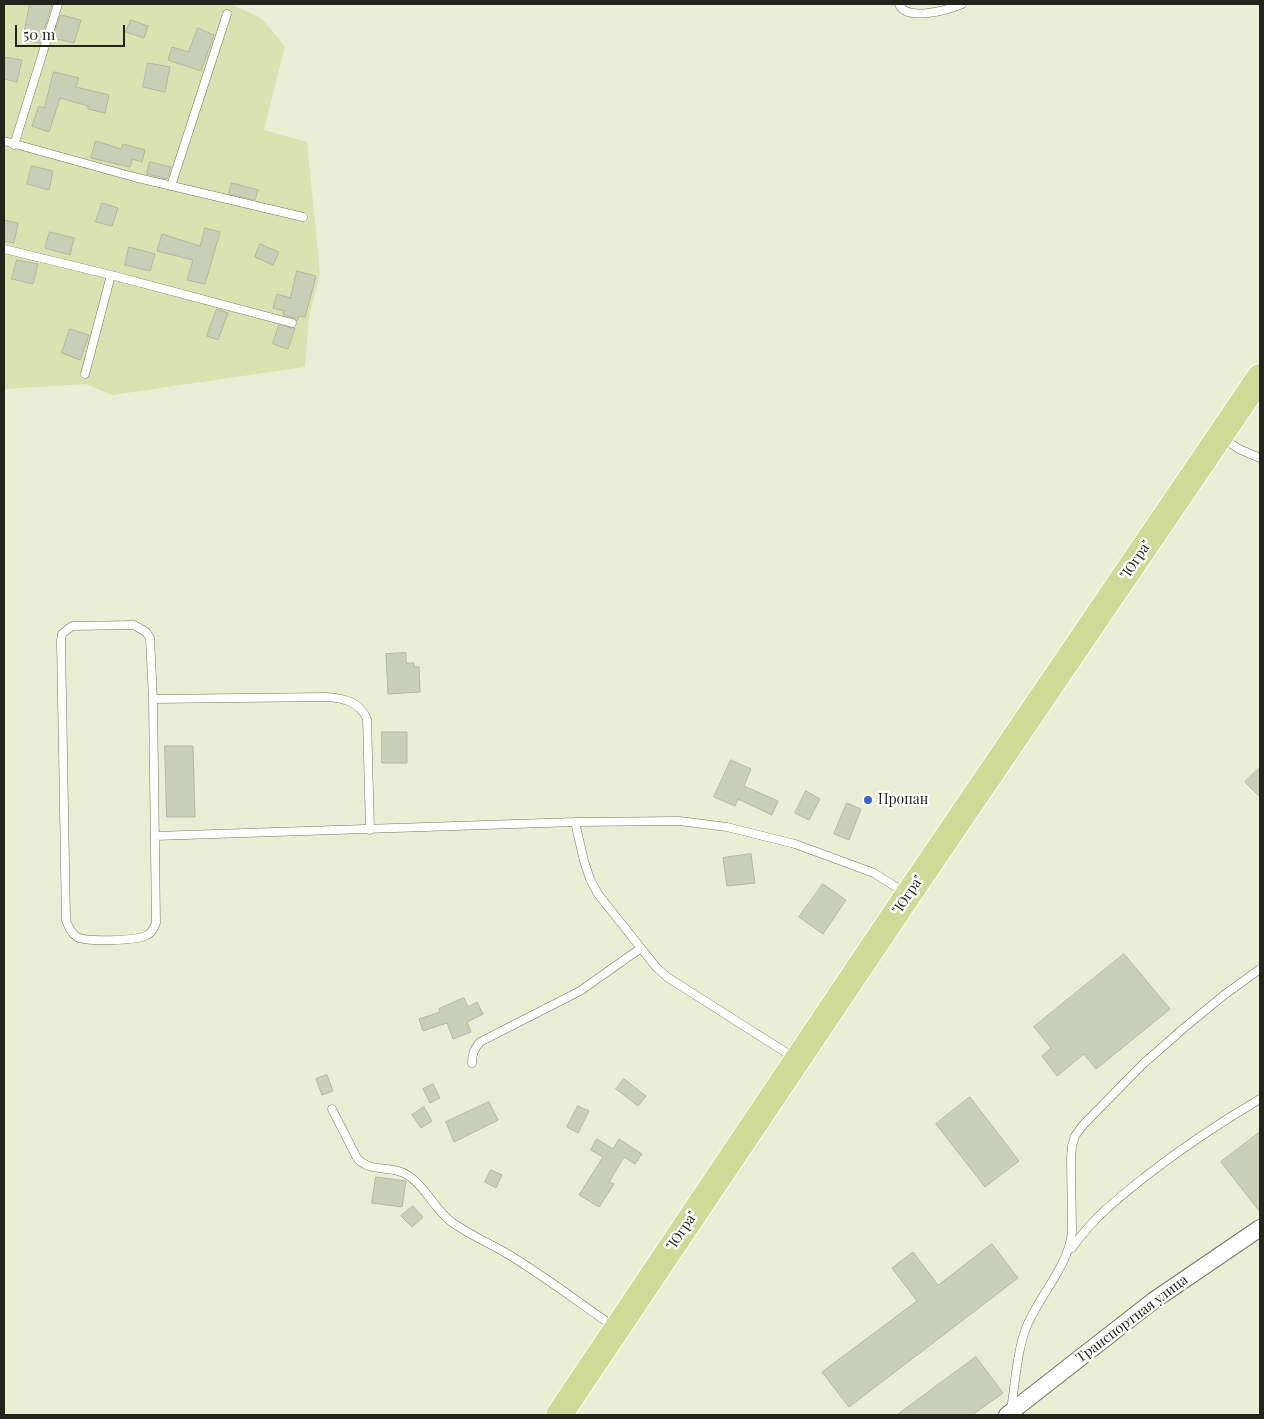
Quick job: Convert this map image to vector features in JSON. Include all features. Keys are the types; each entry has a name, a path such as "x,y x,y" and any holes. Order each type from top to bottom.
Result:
{"highway":[{"name":"\"Югра\"","path":"559,1415 908,894 1260,377"}],"street":[{"name":"Транспортная улица","path":"1009,1414 1153,1301 1260,1228"}],"lane":[{"path":"14,144 58,4"},
{"path":"899,4 908,13 916,15 962,4"},
{"path":"171,186 227,14"},
{"path":"4,141 171,186 304,217"},
{"path":"4,249 111,274 292,322"},
{"path":"86,374 111,274"},
{"path":"1220,436 1239,449 1260,458"},
{"path":"134,625 141,628 150,638 153,699 156,923 153,930 138,939 84,940 76,936 66,920 62,634 72,626 134,625"},
{"path":"153,699 331,697 348,700 357,705 364,711 367,719 370,830"},
{"path":"155,836 575,822 679,821 727,827 795,844 874,874 908,894"},
{"path":"575,822 584,861 598,894 656,967 667,977 797,1060"},
{"path":"472,1063 474,1048 480,1042 580,991 641,948"},
{"path":"1066,1256 1072,1232 1071,1158 1075,1136 1143,1064 1224,995 1260,969"},
{"path":"1009,1414 1023,1337 1027,1326 1066,1256 1081,1234 1106,1208 1168,1159 1225,1120 1260,1099"},
{"path":"332,1109 357,1158 366,1167 388,1169 408,1175 438,1210 453,1223 506,1254 617,1329"}],"green space":[{"path":"4,4 231,4 262,19 285,46 264,130 307,142 320,274 309,316 305,367 112,395 86,384 4,389"}],"building":[{"path":"30,4 52,4 40,43 23,40"},
{"path":"61,15 81,20 74,43 53,38"},
{"path":"131,20 148,26 144,38 126,32"},
{"path":"198,28 214,35 201,71 168,60 172,47 188,52"},
{"path":"4,57 22,60 17,82 4,79"},
{"path":"148,63 170,67 165,92 143,87"},
{"path":"54,72 79,78 76,87 109,95 105,113 88,109 88,106 60,98 49,132 32,126 39,106 44,108"},
{"path":"96,141 121,149 123,144 145,150 142,162 132,159 130,167 91,158"},
{"path":"150,162 171,167 167,179 147,174"},
{"path":"32,166 53,171 49,190 27,184"},
{"path":"232,183 258,190 255,200 229,194"},
{"path":"102,203 118,208 112,226 96,222"},
{"path":"4,220 18,223 14,243 4,241"},
{"path":"205,228 220,232 205,284 187,280 193,260 157,251 162,234 200,246"},
{"path":"50,232 74,238 70,255 45,248"},
{"path":"260,244 279,252 273,265 255,257"},
{"path":"129,247 155,254 150,271 125,265"},
{"path":"17,260 38,264 33,284 12,279"},
{"path":"297,271 316,276 305,317 299,316 297,321 294,318 283,315 284,311 273,308 277,294 290,298"},
{"path":"217,309 228,313 218,340 207,336"},
{"path":"279,325 295,328 288,349 273,344"},
{"path":"70,329 89,335 80,360 62,353"},
{"path":"406,653 406,663 414,663 414,667 419,667 420,692 388,694 386,654"},
{"path":"382,732 407,732 407,763 382,763"},
{"path":"165,746 193,746 195,817 167,817"},
{"path":"731,760 751,769 744,786 778,801 772,815 738,799 735,806 714,797"},
{"path":"1260,767 1260,797 1245,782"},
{"path":"806,791 820,799 809,820 795,813"},
{"path":"847,803 861,809 849,840 834,834"},
{"path":"751,854 755,883 727,886 723,858"},
{"path":"823,884 846,900 823,934 799,917"},
{"path":"1124,954 1170,1009 1096,1069 1084,1054 1057,1076 1042,1056 1051,1048 1034,1027"},
{"path":"464,998 468,1007 477,1002 483,1014 467,1022 471,1032 453,1039 447,1023 423,1031 419,1019 440,1012 439,1009"},
{"path":"327,1075 333,1091 322,1095 316,1079"},
{"path":"624,1079 646,1096 638,1106 616,1089"},
{"path":"433,1084 440,1098 430,1103 423,1089"},
{"path":"970,1097 1019,1161 985,1187 936,1124"},
{"path":"489,1102 498,1120 454,1142 446,1122"},
{"path":"578,1106 589,1111 578,1133 567,1127"},
{"path":"424,1107 432,1121 421,1128 412,1115"},
{"path":"1260,1132 1260,1212 1221,1162"},
{"path":"597,1139 613,1149 619,1139 642,1154 635,1164 624,1157 609,1182 614,1184 599,1207 579,1195 603,1157 591,1150"},
{"path":"491,1170 502,1175 496,1188 485,1182"},
{"path":"376,1177 406,1181 402,1207 372,1203"},
{"path":"413,1206 423,1217 412,1227 401,1216"},
{"path":"992,1244 1018,1278 849,1407 822,1372 917,1301 892,1268 913,1252 938,1285"},
{"path":"976,1357 1003,1393 972,1415 897,1415"}],"place":[{"name":"Пропан","path":"868,800"}]}
